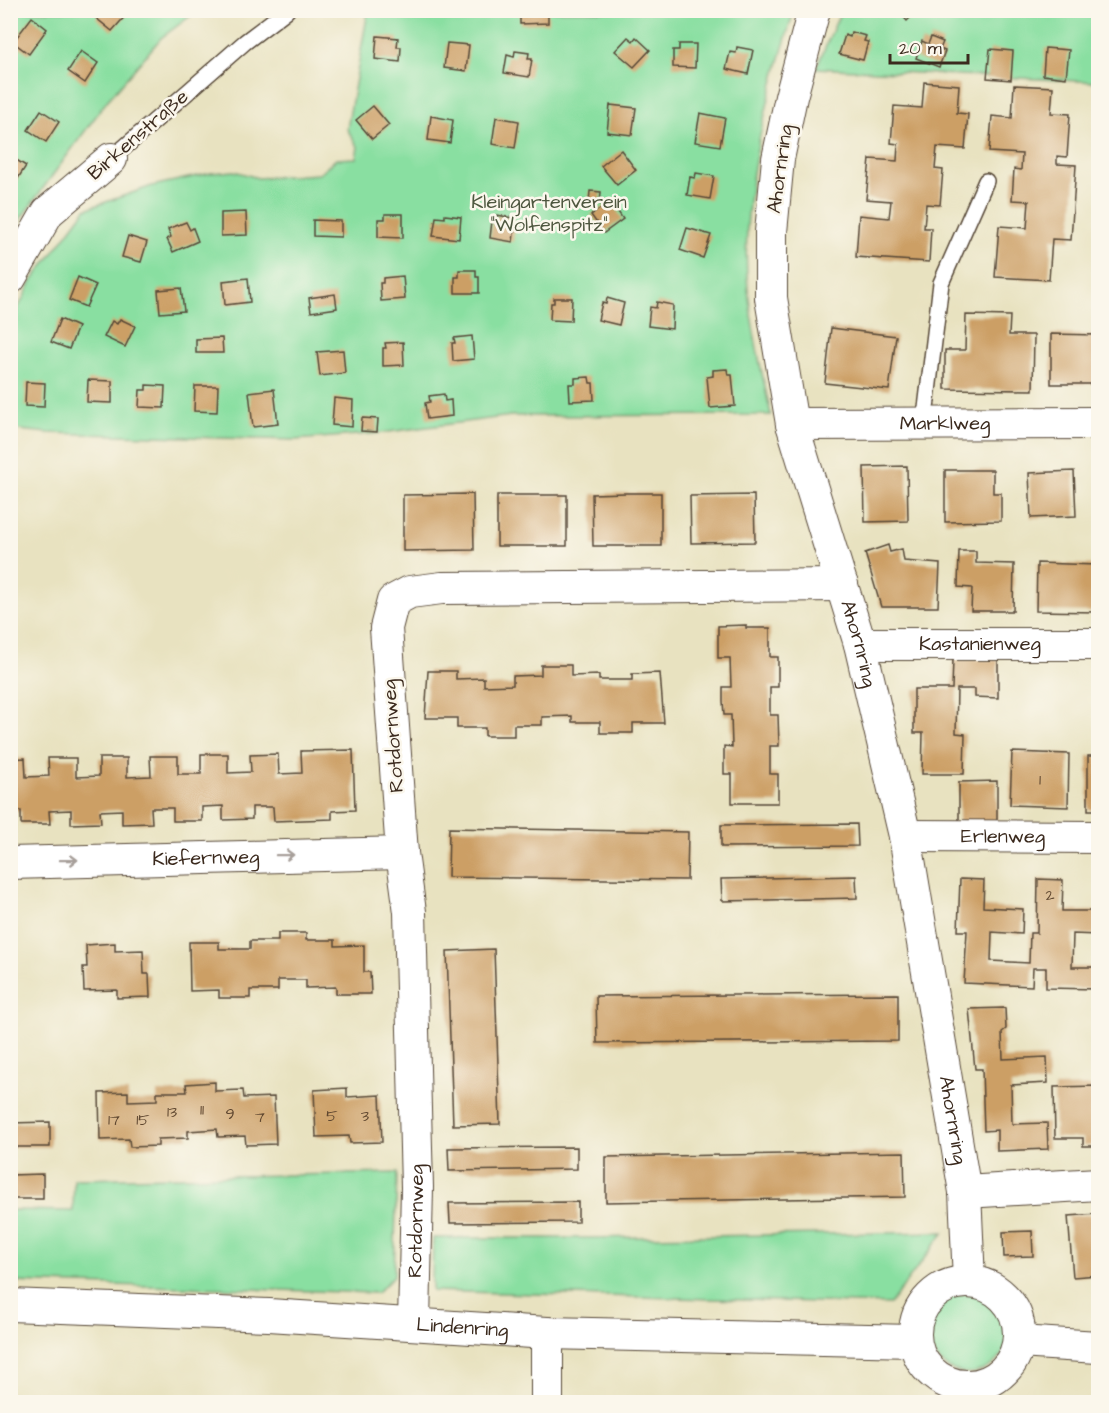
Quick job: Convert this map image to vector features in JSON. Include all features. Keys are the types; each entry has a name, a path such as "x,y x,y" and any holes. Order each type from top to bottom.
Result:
{"street":[{"name":"Ahornring","path":"814,10 790,97 778,159 771,232 771,298 792,424 860,644 905,836 965,1192 969,1281"},
{"name":"Birkenstraße","path":"10,278 48,212 111,159"},
{"name":"Marklweg","path":"792,424 924,426 1098,423"},
{"name":"Rotdornweg","path":"414,1323 417,1186 413,1013 410,912 402,853 386,628 393,601 410,592 442,588 842,585"},
{"name":"Kastanienweg","path":"860,644 1098,644"},
{"name":"Erlenweg","path":"905,836 1098,837"},
{"name":"Kiefernweg","path":"10,863 402,853"},
{"path":"965,1192 1098,1184"},
{"path":"969,1281 990,1287 1008,1300 1018,1320 1019,1342 1014,1357 1005,1371 979,1394 936,1377 921,1362 914,1341 916,1318 927,1298 946,1285 969,1281"},
{"name":"Lindenring","path":"10,1305 414,1323 547,1333 914,1341"},
{"path":"547,1333 547,1402"},
{"path":"1019,1342 1098,1347"}],"lane":[{"name":"Birkenstraße","path":"111,159 245,42 287,10"},
{"path":"924,426 941,283 986,181"}],"green space":[{"path":"11,11 197,11 161,38 107,101 22,217 11,238"},
{"name":"Kleingartenverein \"Wolfenspitz\"","path":"368,11 794,11 765,113 751,183 748,218 746,254 748,289 771,415 511,416 381,433 295,440 48,433 11,429 11,322 32,281 86,209 152,186 211,173 234,171 258,178 319,174 336,159 356,158 358,147 347,129"},
{"path":"841,11 1098,11 1098,82 816,68"},
{"path":"397,1173 394,1276 377,1293 11,1282 11,1210 73,1211 74,1179"},
{"path":"944,1232 890,1304 432,1291 433,1238 588,1238"},
{"path":"968,1293 983,1296 996,1305 1005,1318 1008,1333 1005,1348 996,1361 983,1370 968,1373 953,1370 940,1361 931,1348 928,1333 931,1318 940,1305 953,1296"}],"building":[{"path":"102,10 125,10 128,13 112,31 96,18"},
{"path":"520,10 548,10 548,23 520,24"},
{"path":"897,10 918,10 907,21"},
{"path":"32,17 47,29 29,54 13,42"},
{"path":"851,32 866,36 864,41 868,42 863,60 839,54 845,35 850,37"},
{"path":"377,36 398,38 397,47 401,47 400,62 375,59"},
{"path":"628,37 633,41 636,37 650,50 634,67 615,51"},
{"path":"931,37 943,42 940,49 945,51 939,67 916,58 922,41 928,44"},
{"path":"447,43 469,45 466,71 444,68"},
{"path":"679,44 696,44 695,68 673,67 673,50 679,50"},
{"path":"737,47 753,50 748,74 726,69 730,52 736,53"},
{"path":"1045,48 1069,50 1066,78 1043,75"},
{"path":"990,49 1013,51 1011,80 987,78"},
{"path":"81,51 98,63 85,83 68,71"},
{"path":"515,51 529,53 528,59 532,59 529,77 504,73 507,55 514,57"},
{"path":"924,82 959,85 957,113 968,114 965,149 937,147 935,169 943,170 940,205 926,204 924,228 931,228 929,262 856,257 859,215 889,218 891,201 866,199 870,159 897,161 898,144 891,143 894,106 922,108"},
{"path":"1014,85 1053,87 1051,113 1070,114 1067,157 1057,156 1057,164 1076,165 1071,240 1052,239 1049,280 995,277 999,226 1027,228 1029,201 1012,200 1014,169 1021,170 1022,154 989,152 992,116 1012,118"},
{"path":"610,105 636,108 632,135 607,132"},
{"path":"373,106 389,125 372,139 356,120"},
{"path":"41,110 59,122 46,142 28,130"},
{"path":"700,113 725,118 720,146 695,142"},
{"path":"431,116 453,120 450,143 428,140"},
{"path":"496,117 519,121 515,148 492,144"},
{"path":"621,150 636,170 617,185 601,166"},
{"path":"10,156 26,166 13,186 10,184"},
{"path":"696,173 714,176 710,199 687,195 690,177 695,178"},
{"path":"590,191 601,192 600,204 589,202"},
{"path":"606,205 609,209 614,206 623,219 604,233 591,215"},
{"path":"246,212 247,235 221,236 221,213"},
{"path":"385,214 403,214 403,238 378,237 378,219 385,219"},
{"path":"445,215 461,217 459,239 433,236 436,217 445,218"},
{"path":"497,215 513,218 512,225 515,225 513,242 490,238 492,221 496,222"},
{"path":"313,220 341,221 341,237 313,236"},
{"path":"186,222 190,230 193,228 198,241 173,252 167,239 171,237 168,229"},
{"path":"687,228 711,235 703,258 680,250"},
{"path":"128,236 147,242 141,262 122,257"},
{"path":"459,270 476,270 476,277 479,277 479,293 455,293 455,277 459,277"},
{"path":"403,276 405,299 381,301 380,283 383,283 383,278"},
{"path":"78,277 96,285 86,307 69,300"},
{"path":"248,278 250,302 225,305 223,281"},
{"path":"181,288 184,311 160,313 158,290"},
{"path":"335,294 337,308 311,312 309,298"},
{"path":"554,298 572,298 571,321 550,320 551,303 554,303"},
{"path":"607,298 624,303 619,325 598,320 602,303 606,304"},
{"path":"657,302 673,305 672,329 648,326 650,307 656,308"},
{"path":"966,315 1010,316 1009,335 1034,335 1033,390 945,389 945,350 965,350"},
{"path":"60,319 78,327 69,349 51,342"},
{"path":"120,319 135,326 125,347 104,337 112,321 117,324"},
{"path":"831,328 896,336 889,390 825,383"},
{"path":"1051,334 1098,335 1098,384 1051,384"},
{"path":"472,336 474,359 453,361 454,338"},
{"path":"222,338 223,353 196,353 196,339"},
{"path":"403,342 404,365 383,366 385,343"},
{"path":"343,350 345,373 320,376 317,352"},
{"path":"727,369 728,375 732,375 735,406 710,408 707,377 713,376 713,370"},
{"path":"589,377 590,383 593,383 594,400 570,401 569,384 575,384 575,378"},
{"path":"88,380 112,381 112,403 87,402"},
{"path":"26,382 45,383 44,407 25,406"},
{"path":"146,385 165,386 164,408 139,407 140,390 146,390"},
{"path":"195,386 218,386 217,412 194,411"},
{"path":"274,389 278,424 253,427 249,392"},
{"path":"444,394 445,401 451,400 452,416 427,419 425,403 430,402 429,396"},
{"path":"334,398 353,400 352,427 332,425"},
{"path":"362,418 378,419 377,432 361,431"},
{"path":"907,466 908,521 865,522 864,467"},
{"path":"945,470 993,470 993,493 1001,493 1001,521 945,522"},
{"path":"1074,471 1076,516 1031,518 1029,473"},
{"path":"661,493 661,546 593,546 592,494"},
{"path":"473,494 474,550 403,551 403,495"},
{"path":"497,495 567,495 567,546 497,546"},
{"path":"754,495 755,542 691,543 690,496"},
{"path":"888,545 890,552 902,549 904,561 940,564 938,607 881,607 865,553"},
{"path":"959,551 976,551 976,563 1014,564 1013,611 971,611 972,588 958,587"},
{"path":"1037,563 1097,565 1096,612 1036,611"},
{"path":"746,625 746,628 770,628 770,657 778,657 778,687 770,687 770,715 778,715 779,746 770,746 770,774 778,774 778,803 732,803 732,774 724,774 724,746 732,747 731,715 724,715 723,701 723,687 731,687 730,658 718,658 718,626"},
{"path":"953,659 998,660 998,698 975,697 975,689 957,689 956,733 965,734 964,774 922,774 923,733 914,733 914,689 952,689"},
{"path":"541,665 571,665 571,676 599,675 599,680 632,680 632,674 660,673 664,723 633,723 633,733 600,733 600,722 572,722 572,716 542,717 542,725 514,725 514,736 485,736 485,728 457,728 457,718 425,718 428,671 456,671 456,679 484,678 484,686 513,685 513,676 541,675"},
{"path":"353,750 355,810 332,811 332,819 274,821 273,807 252,807 252,819 223,820 223,806 202,807 202,821 173,821 173,808 151,808 152,823 122,824 122,810 100,811 101,823 71,824 71,810 49,811 50,824 21,824 21,811 10,811 10,759 25,758 26,777 49,776 48,758 76,758 76,777 99,776 99,758 127,758 127,777 151,776 150,756 178,756 178,774 201,774 201,754 228,754 228,773 251,772 250,755 278,754 279,774 302,773 301,751"},
{"path":"1012,752 1069,754 1068,807 1010,805"},
{"path":"1088,756 1098,756 1098,810 1088,810"},
{"path":"997,781 997,823 959,823 959,782"},
{"path":"857,824 858,846 721,847 721,825"},
{"path":"449,828 688,832 687,880 448,877"},
{"path":"856,876 857,898 722,901 721,879"},
{"path":"960,879 984,880 983,907 1023,909 1022,934 992,932 991,961 1029,963 1030,933 1037,933 1038,879 1063,880 1062,911 1098,911 1098,935 1073,934 1072,967 1098,967 1098,989 1046,988 1046,968 1033,968 1032,986 964,983 967,931 958,931"},
{"path":"278,933 306,933 306,940 335,940 335,946 364,945 364,972 370,972 371,994 336,994 336,987 306,988 306,980 278,980 278,990 250,990 250,998 219,998 219,990 190,991 189,942 219,942 219,949 250,949 250,941 278,941"},
{"path":"115,943 115,951 143,950 144,974 149,974 150,997 117,998 117,990 84,991 83,967 87,967 86,945"},
{"path":"494,949 500,1124 453,1125 447,951"},
{"path":"898,994 898,1041 597,1043 596,996"},
{"path":"1005,1008 1006,1029 1002,1032 1003,1059 1047,1057 1048,1083 1011,1085 1012,1124 1047,1123 1048,1149 997,1151 997,1130 984,1131 982,1069 975,1069 969,1009"},
{"path":"215,1082 215,1091 243,1090 244,1098 274,1097 276,1144 246,1145 245,1136 218,1137 217,1129 188,1131 188,1138 158,1139 158,1146 130,1147 129,1139 100,1140 99,1093 128,1092 128,1101 157,1100 157,1092 187,1092 186,1084"},
{"path":"1098,1086 1098,1146 1083,1146 1083,1138 1055,1138 1054,1087"},
{"path":"347,1088 347,1097 380,1095 382,1142 350,1143 349,1136 316,1137 314,1090"},
{"path":"50,1122 50,1147 10,1147 10,1123"},
{"path":"577,1147 577,1169 449,1171 448,1148"},
{"path":"904,1152 905,1197 606,1202 606,1157"},
{"path":"43,1174 43,1199 10,1199 10,1175"},
{"path":"578,1202 578,1222 450,1223 449,1203"},
{"path":"1098,1214 1098,1275 1073,1277 1068,1216"},
{"path":"1032,1231 1033,1256 1004,1257 1003,1232"}]}
